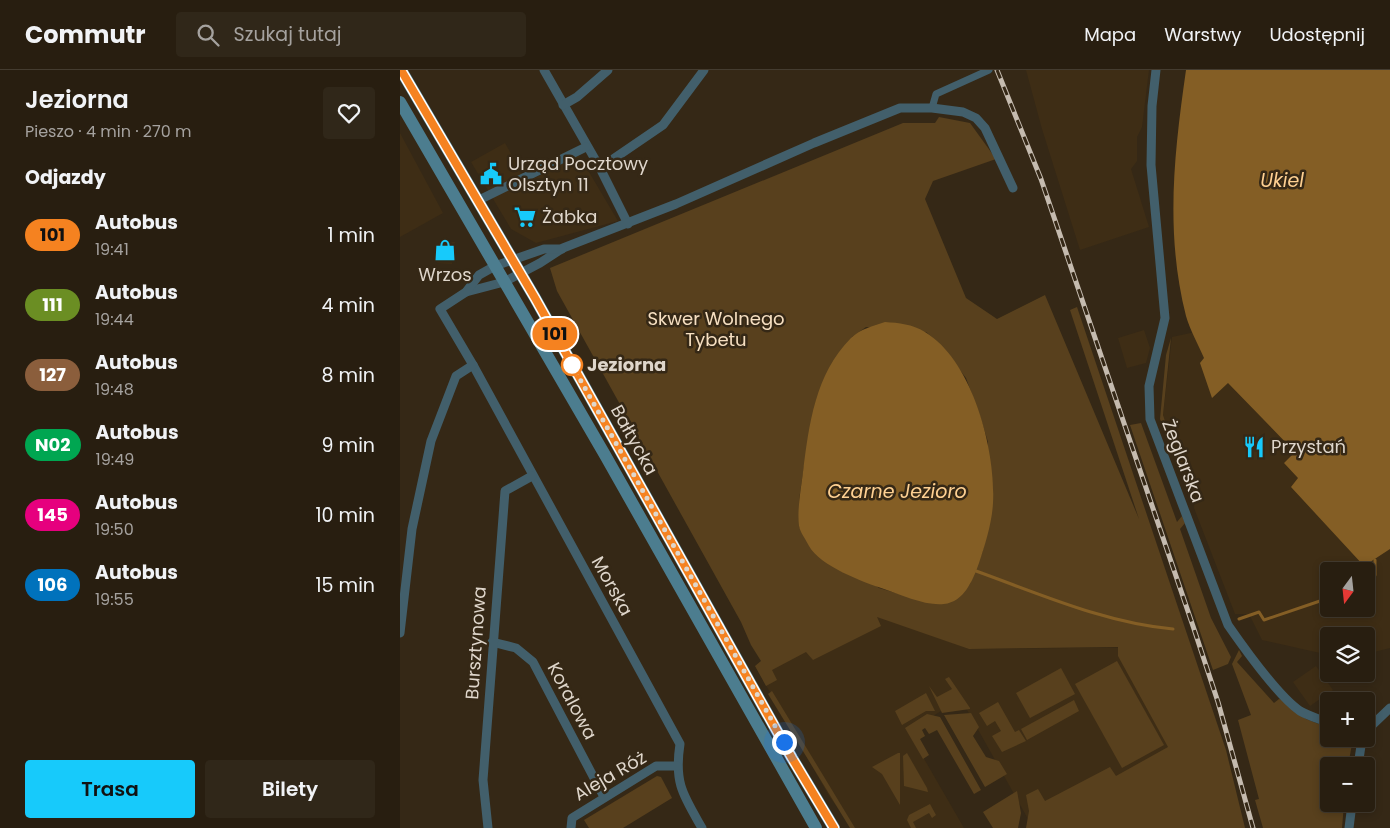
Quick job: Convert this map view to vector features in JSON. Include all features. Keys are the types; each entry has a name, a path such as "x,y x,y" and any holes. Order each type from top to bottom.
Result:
{"main road":[{"name":"Bałtycka","path":"401,70 520,274 792,758 834,828"},
{"name":"Bałtycka","path":"400,102 605,455 816,828"}],"street":[{"path":"544,70 586,147 600,168 628,224"},
{"path":"563,105 577,97 608,70"},
{"path":"600,168 662,125 704,70"},
{"path":"932,108 934,97 939,92 989,70"},
{"name":"Żeglarska","path":"1156,70 1152,106 1151,173 1165,307 1163,329 1149,386 1150,419 1228,625 1248,653 1291,703 1305,714 1320,720"},
{"path":"466,292 504,282 563,248 628,224 891,111 908,107 932,108 970,114 982,122 1013,188"},
{"path":"476,201 586,147"},
{"path":"466,292 479,275 494,266 544,249 563,248"},
{"name":"Morska","path":"466,292 440,309 473,365 680,744 677,766 681,793 702,828"},
{"path":"400,633 412,529 431,441 456,376 473,365"},
{"name":"Bursztynowa","path":"488,828 483,780 492,642 505,491 532,476"},
{"name":"Koralowa","path":"492,642 516,648 533,662 604,797"},
{"path":"1375,722 1390,708"},
{"name":"Aleja Róż","path":"571,828 572,818 656,766 677,766"},
{"path":"1348,828 1351,812"}],"shaded area":[{"path":"1026,70 1149,70 1142,127 1137,137 1137,161 1131,169 1149,227 1080,250 1042,129"},
{"path":"400,133 443,213 400,237"},
{"path":"505,143 527,182 579,155 618,221 536,243 511,229 471,162"},
{"path":"439,241 455,242 452,264 437,263"},
{"path":"1297,310 1390,454 1390,648 1375,652 1375,627 1320,627 1320,653 1262,640 1249,614 1235,614 1194,508 1195,490 1172,442 1163,415 1172,337"},
{"path":"1144,330 1150,348 1146,363 1127,368 1118,338"},
{"path":"852,614 883,617 969,649 1183,647 1217,763 1033,828 961,699 908,731 964,828 852,828 829,796 755,666"},
{"path":"1316,666 1320,672 1320,682 1327,682 1333,690 1330,692 1320,692 1320,699 1310,706 1293,682"}],"green space":[{"name":"Skwer Wolnego Tybetu","path":"939,117 970,123 996,159 933,181 925,199 966,298 997,319 1045,295 1139,519 1070,310 1077,307 1226,750 1245,828 1026,828 1029,811 1026,795 1038,789 1045,801 1110,767 1116,776 1168,747 1118,656 1118,647 969,649 877,617 881,626 813,660 806,652 772,670 777,680 766,686 755,666 761,661 751,645 741,622 557,291 550,268 903,123 935,123","holes":["866,327 926,332 938,342 966,378 988,442 988,530 982,553 970,584 944,604 930,603 879,588 799,527 799,500 804,466 852,337"]},
{"path":"1171,338 1163,415 1172,442 1195,490 1190,491 1160,419 1166,355"},
{"path":"1141,423 1177,522 1182,516 1185,523 1180,529 1211,618 1231,657 1228,664 1213,670 1130,425"},
{"path":"1239,650 1242,656 1237,662 1274,703 1279,699 1283,700 1306,719 1320,724 1320,747 1351,747 1350,757 1320,757 1320,812 1343,812 1342,828 1263,828 1255,800 1259,799 1238,720 1251,715 1232,664"},
{"path":"1117,661 1164,745 1122,768 1075,684"},
{"path":"1061,668 1075,694 1030,718 1016,693"},
{"path":"949,677 970,709 942,713 929,686 937,697 952,689 945,679"},
{"path":"772,691 855,828 850,828 768,694"},
{"path":"926,693 935,711 926,711 902,725 895,711"},
{"path":"1074,700 1079,711 1027,740 1021,729"},
{"path":"998,702 1015,732 1019,730 1026,741 1002,752 992,736 1001,731 995,721 987,726 979,713"},
{"path":"971,713 979,727 973,736 986,757 999,761 1007,774 985,787 944,715"},
{"path":"927,714 940,717 981,790 974,794 937,730 929,734 925,728 922,730 925,736 920,739 929,755 923,759 905,728"},
{"path":"900,753 900,805 882,774 872,767"},
{"path":"907,753 928,792 904,786 903,756"},
{"path":"657,776 661,777 672,798 623,828 589,828 584,820"},
{"path":"1017,791 1021,813 1018,828 993,828 983,812"},
{"path":"930,804 936,815 932,818 929,813 913,822 916,828 911,828 907,820 909,815"}],"water":[{"name":"Ukiel","path":"1186,70 1390,70 1390,549 1370,562 1360,562 1291,487 1298,478 1284,463 1295,452 1228,383 1212,398 1200,363 1204,358 1186,316 1175,254 1174,193 1178,132"},
{"name":"Czarne Jezioro","path":"885,322 915,327 925,332 942,346 956,364 968,385 978,409 985,434 993,482 993,503 988,534 971,583 957,599 944,604 914,600 865,582 832,567 822,560 809,546 799,526 798,512 808,436 811,418 822,384 839,352 851,338 871,326"}],"waterway":[{"path":"976,571 1098,614 1123,621 1173,629"},
{"path":"1239,619 1259,612 1264,620 1320,601"}],"railway":[{"path":"997,70 1041,179 1194,629 1218,702 1253,828"}],"bus line":[{"name":"101","path":"401,70 476,201 535,298 792,758 834,828"}],"place":[{"name":"Urząd Pocztowy Olsztyn 11","path":"491,174"},
{"name":"Żabka","path":"525,217"},
{"name":"Wrzos","path":"445,250"},
{"name":"Jeziorna","path":"572,365"},
{"name":"Przystań","path":"1254,447"}],"route":[{"path":"572,365 784,742"}]}
